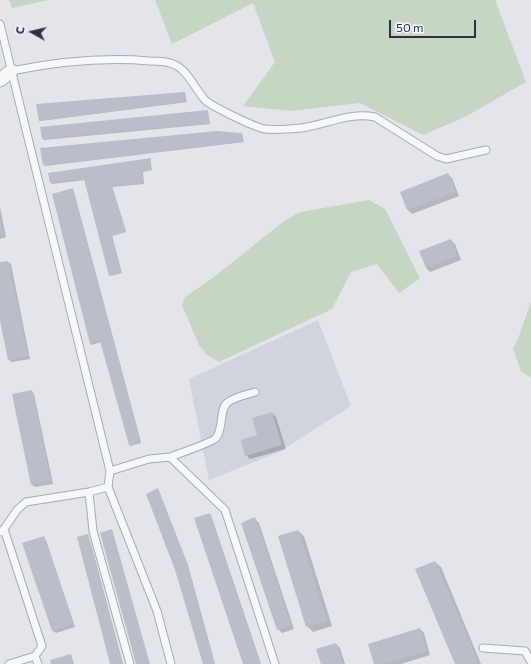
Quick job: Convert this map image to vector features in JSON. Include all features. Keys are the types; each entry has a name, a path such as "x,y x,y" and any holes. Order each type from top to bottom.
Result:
{"street":[{"path":"0,80 11,71"}],"lane":[{"path":"0,24 110,471 108,486 157,611 171,664"},
{"path":"11,71 66,62 128,59 173,63 192,81 205,100 222,110 264,129 306,127 353,115 365,115 375,117 437,156 446,159 486,150"},
{"path":"110,471 149,459 170,457 215,440 220,432 225,404 231,400 255,392"},
{"path":"170,457 225,510 275,664"},
{"path":"9,664 36,656 42,646 2,531 17,510 26,502 89,492 108,486"},
{"path":"89,492 93,531 130,664"},
{"path":"483,648 525,651 531,662"},
{"path":"36,656 38,664"}],"shaded area":[{"path":"318,320 351,406 279,452 209,480 189,379"}],"green space":[{"path":"9,0 49,0 12,8"},
{"path":"155,0 495,0 526,82 467,116 423,135 360,103 290,111 243,106 275,62 253,3 172,44"},
{"path":"369,200 385,209 420,278 399,293 377,264 351,272 332,309 219,362 207,355 199,345 182,305 185,297 214,277 284,221 300,212"},
{"path":"531,302 531,378 521,371 513,349"}],"building":[{"path":"185,92 186,102 39,121 36,104"},
{"path":"208,110 209,123 42,139 40,127"},
{"path":"217,131 242,133 243,142 43,165 40,148"},
{"path":"151,158 151,169 142,171 143,183 112,186 126,231 112,235 121,272 109,276 84,179 50,183 48,173"},
{"path":"448,173 456,192 407,210 400,192"},
{"path":"73,188 141,442 129,445 100,341 90,344 52,194"},
{"path":"0,218 4,235 0,236"},
{"path":"451,239 457,256 426,268 419,251"},
{"path":"8,261 28,356 8,360 0,321 0,262"},
{"path":"32,390 51,481 31,485 12,394"},
{"path":"272,412 282,445 245,456 241,440 257,435 252,418"},
{"path":"158,488 187,563 215,664 203,664 175,570 146,494"},
{"path":"210,513 261,664 243,664 194,518"},
{"path":"255,517 291,625 277,630 241,523"},
{"path":"112,529 150,664 136,664 100,533"},
{"path":"298,530 327,620 306,627 278,536"},
{"path":"88,534 122,664 110,664 77,537"},
{"path":"44,536 74,624 52,631 22,543"},
{"path":"435,561 479,664 455,664 415,569"},
{"path":"420,628 427,651 384,664 374,664 368,644"},
{"path":"336,643 343,664 321,664 316,649"},
{"path":"71,654 74,664 51,664 50,660"}]}
